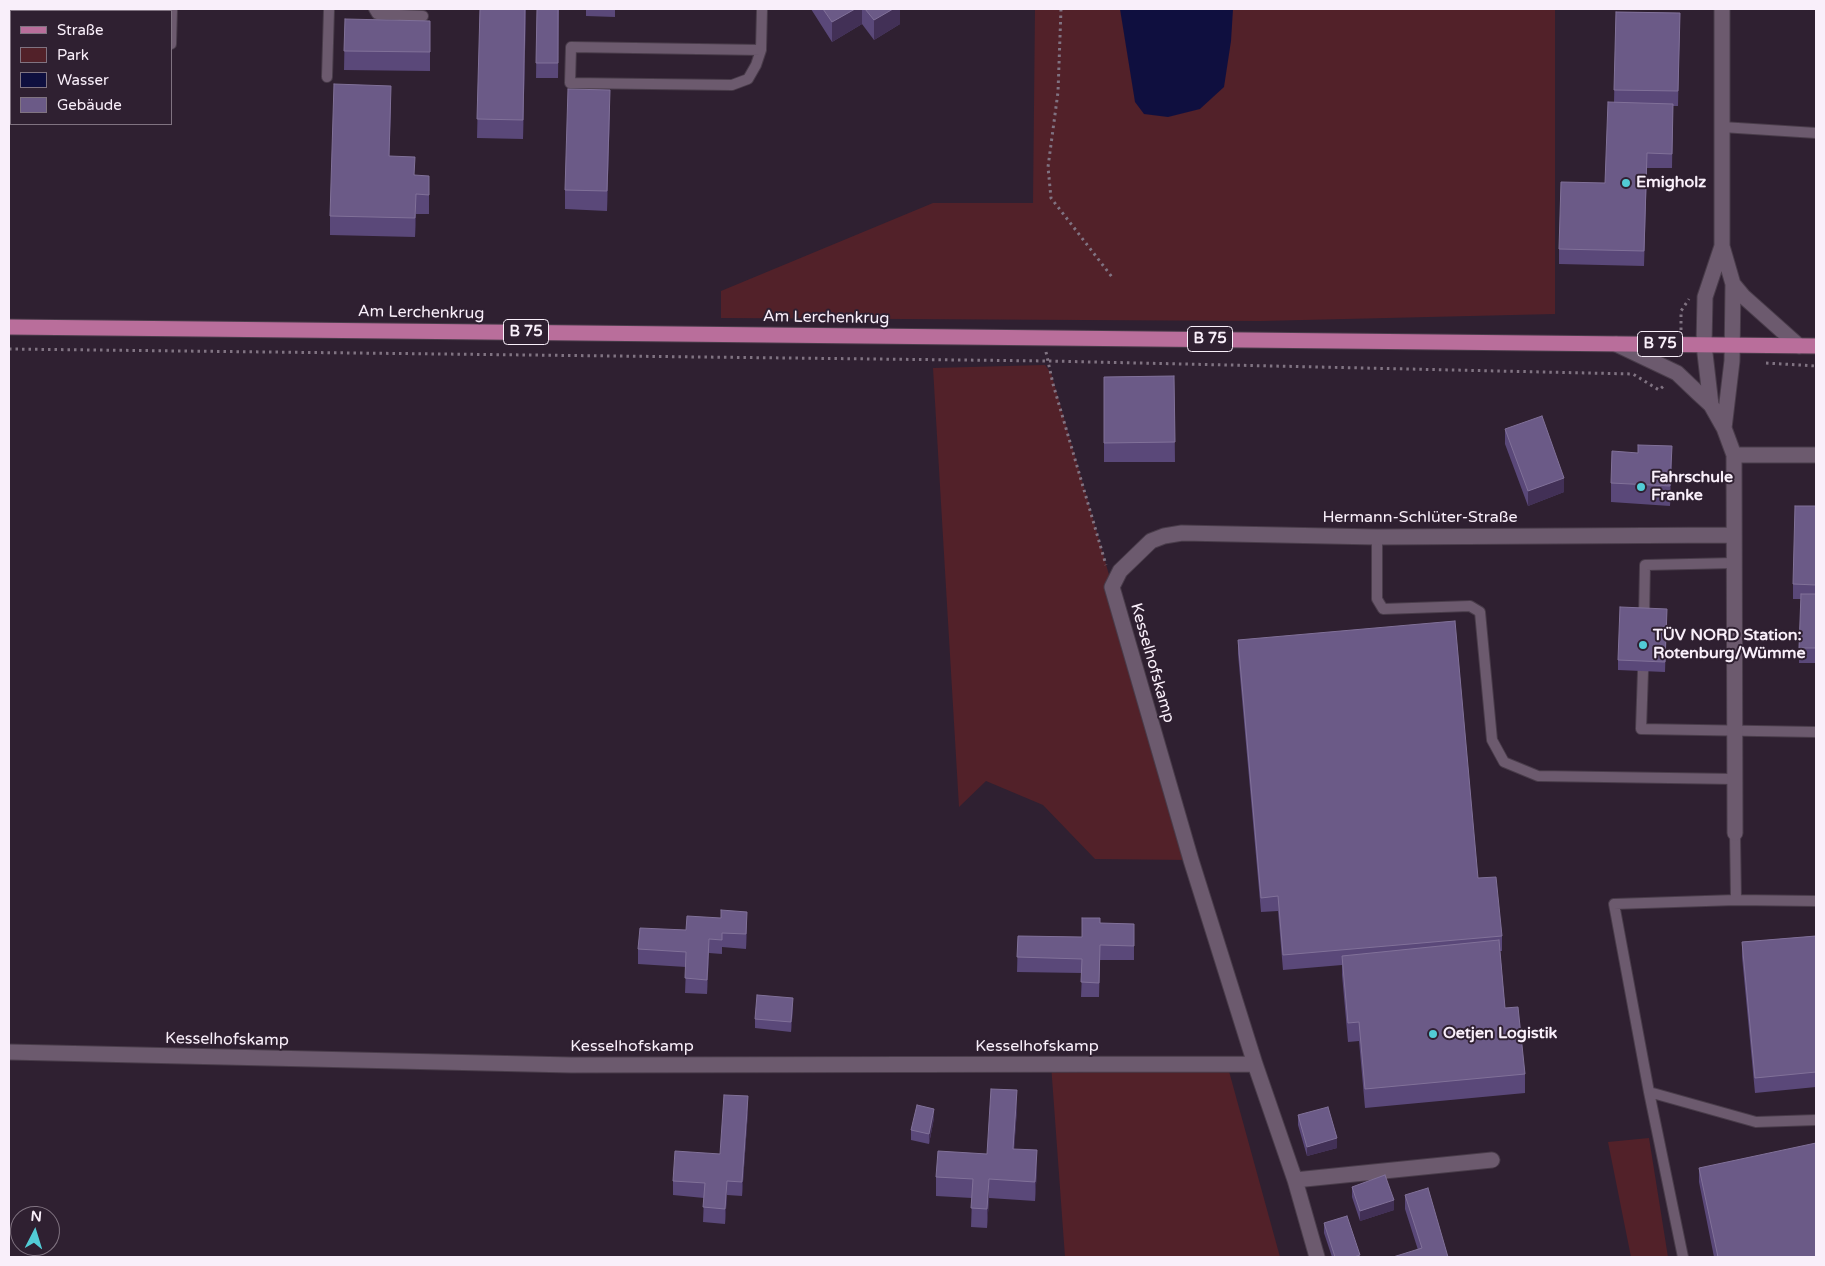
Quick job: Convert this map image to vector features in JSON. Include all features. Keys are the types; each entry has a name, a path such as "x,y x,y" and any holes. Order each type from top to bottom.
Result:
{"main road":[{"name":"Am Lerchenkrug","path":"9,327 1043,337"},
{"name":"B 75","path":"1043,337 1816,346"}],"street":[{"path":"1722,9 1722,246 1733,284 1733,345 1724,428"},
{"path":"1711,405 1704,345 1705,297 1722,246"},
{"path":"1733,284 1743,296 1799,346"},
{"path":"1616,344 1677,373 1711,405 1724,428 1734,455 1735,833"},
{"path":"1734,455 1816,455"},
{"name":"Hermann-Schlüter-Straße","path":"1120,571 1151,541 1164,536 1182,533 1377,537 1734,535"},
{"name":"Kesselhofskamp","path":"1120,571 1112,587 1191,860 1255,1064 1295,1180 1317,1257"},
{"name":"Kesselhofskamp","path":"9,1052 571,1065 1255,1064"},
{"path":"1295,1180 1492,1160"}],"lane":[{"path":"327,77 328,9"},
{"path":"374,9 376,14 423,16"},
{"path":"760,50 571,47 570,83 732,85 748,79 756,65 760,50 762,9"},
{"path":"1722,127 1816,132"},
{"path":"1377,537 1377,600 1383,609 1470,606 1480,612 1492,740 1504,762 1538,776 1735,779"},
{"path":"1644,618 1645,565 1734,563"},
{"path":"1643,671 1642,729 1816,732"},
{"path":"1735,833 1736,900"},
{"path":"1683,1257 1649,1092 1614,904 1736,900 1816,901"},
{"path":"1649,1092 1756,1122 1816,1120"}],"path":[{"path":"1061,9 1058,92 1048,167 1051,198 1112,277"},
{"name":"Kesselhofskamp","path":"1043,337 1053,384 1112,587"},
{"path":"9,349 1048,361 1633,374 1659,390 1677,373"},
{"path":"1762,363 1816,366"}],"green space":[{"path":"1035,9 1555,9 1555,314 1261,321 721,318 721,291 933,203 1033,203"},
{"path":"1045,365 1051,373 1191,860 1095,859 1043,805 986,781 959,807 933,368"},
{"path":"1051,1064 1227,1064 1280,1257 1065,1257"},
{"path":"1649,1138 1668,1257 1631,1257 1608,1142"}],"water":[{"path":"1120,9 1233,9 1231,41 1224,87 1200,109 1168,117 1144,114 1135,102"}],"building":[{"path":"9,9 82,9 10,10 9,89"},
{"path":"480,9 525,9 523,120 477,119"},
{"path":"537,9 558,9 558,63 536,63"},
{"path":"823,9 855,9 832,22"},
{"path":"865,9 893,9 874,20"},
{"path":"1616,12 1680,13 1678,91 1614,90"},
{"path":"345,19 430,21 430,52 344,51"},
{"path":"334,84 391,86 389,156 415,157 414,175 429,176 429,195 416,194 415,218 330,216"},
{"path":"568,89 610,90 607,191 565,190"},
{"name":"Emigholz","path":"1608,102 1673,104 1672,154 1647,153 1644,251 1559,249 1561,182 1605,183"},
{"path":"1174,376 1175,442 1104,443 1104,377"},
{"path":"1542,416 1564,478 1528,491 1505,429"},
{"path":"1638,445 1672,446 1670,486 1611,483 1612,451 1638,453"},
{"path":"1795,506 1816,506 1816,585 1793,584"},
{"path":"1801,594 1816,594 1816,648 1799,648"},
{"name":"TÜV NORD Station: Rotenburg/Wümme","path":"1620,607 1667,609 1665,662 1618,660"},
{"path":"1455,621 1478,878 1496,877 1502,936 1283,955 1278,896 1261,898 1238,640"},
{"path":"721,910 747,912 746,934 722,933 722,940 709,939 707,980 685,978 686,952 638,949 640,928 686,930 687,916 721,918"},
{"path":"1082,918 1100,918 1100,923 1134,924 1134,946 1100,945 1099,983 1081,982 1082,959 1017,957 1018,936 1082,937"},
{"path":"1816,936 1816,1072 1755,1078 1742,942"},
{"name":"Oetjen Logistik","path":"1499,940 1505,1008 1518,1007 1525,1074 1365,1089 1359,1022 1348,1023 1342,956"},
{"path":"757,995 793,998 791,1022 755,1019"},
{"path":"991,1089 1017,1090 1013,1149 1037,1150 1035,1182 989,1179 987,1209 971,1208 973,1179 936,1177 938,1151 987,1154"},
{"path":"724,1095 748,1096 742,1182 727,1181 725,1209 703,1207 705,1183 673,1181 675,1151 720,1154"},
{"path":"917,1105 934,1109 929,1134 911,1130"},
{"path":"1328,1107 1337,1138 1307,1147 1298,1115"},
{"path":"1816,1143 1816,1257 1718,1257 1699,1168"},
{"path":"1385,1175 1394,1200 1360,1211 1352,1187"},
{"path":"1428,1188 1448,1257 1393,1257 1422,1248 1405,1195"},
{"path":"1347,1216 1360,1255 1354,1257 1335,1257 1324,1223"}],"place":[{"name":"Emigholz","path":"1626,183"},
{"name":"Fahrschule Franke","path":"1641,487"},
{"name":"TÜV NORD Station: Rotenburg/Wümme","path":"1643,645"},
{"name":"Oetjen Logistik","path":"1433,1034"}]}
